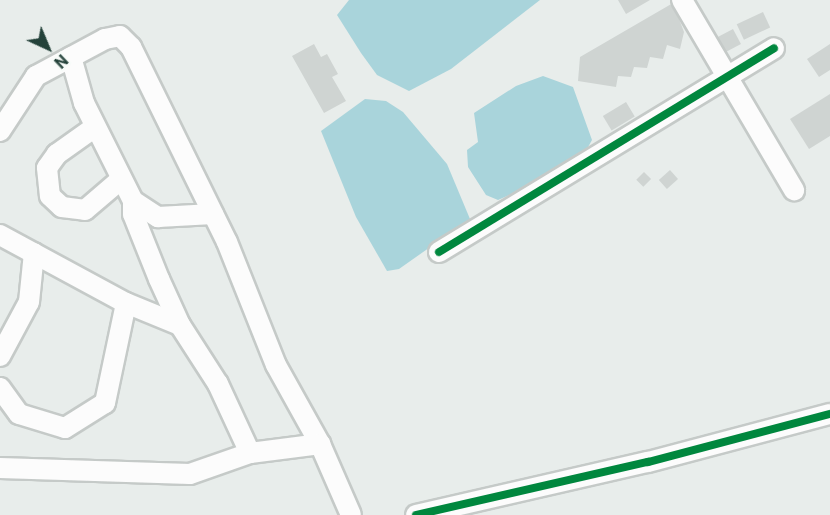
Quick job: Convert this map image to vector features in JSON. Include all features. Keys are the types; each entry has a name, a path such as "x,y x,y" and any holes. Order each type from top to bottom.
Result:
{"street":[{"path":"682,0 794,190"},
{"path":"0,131 36,76 71,57 120,36 131,47 213,214 276,365 320,444 351,515"},
{"path":"439,252 774,48"},
{"path":"71,57 95,127 120,180 134,201 146,251 180,325 218,384 250,453"},
{"path":"95,127 57,154 46,168 50,196 62,207 85,210 120,180"},
{"path":"134,201 158,217 213,214"},
{"path":"0,234 126,303 180,325"},
{"path":"0,356 29,302 34,253"},
{"path":"0,388 19,414 65,428 105,403 126,303"},
{"path":"416,515 648,462 830,414"},
{"path":"0,468 190,474 250,453 320,444"}],"water":[{"path":"349,0 540,0 451,69 409,91 377,75 361,53 337,15"},
{"path":"543,76 573,87 592,140 583,156 526,188 498,200 486,195 468,167 467,150 478,142 474,113 516,86"},
{"path":"365,99 386,101 403,112 447,164 470,219 399,269 387,271 356,217 321,131"}],"building":[{"path":"618,0 650,0 626,14"},
{"path":"673,3 684,32 680,49 667,45 663,59 650,57 647,68 634,67 631,77 618,76 616,87 578,81 580,57"},
{"path":"763,12 770,27 744,40 737,24"},
{"path":"733,29 741,44 722,54 714,39"},
{"path":"314,44 321,57 327,54 338,74 332,77 346,101 324,113 292,56"},
{"path":"830,44 830,70 819,77 807,59"},
{"path":"830,94 830,136 809,149 790,119"},
{"path":"626,102 635,117 612,130 603,116"},
{"path":"670,170 678,179 667,189 659,180"},
{"path":"644,172 651,179 643,187 636,180"}],"cycle path":[{"path":"439,252 774,48"},
{"path":"416,515 648,462 830,414"}]}
